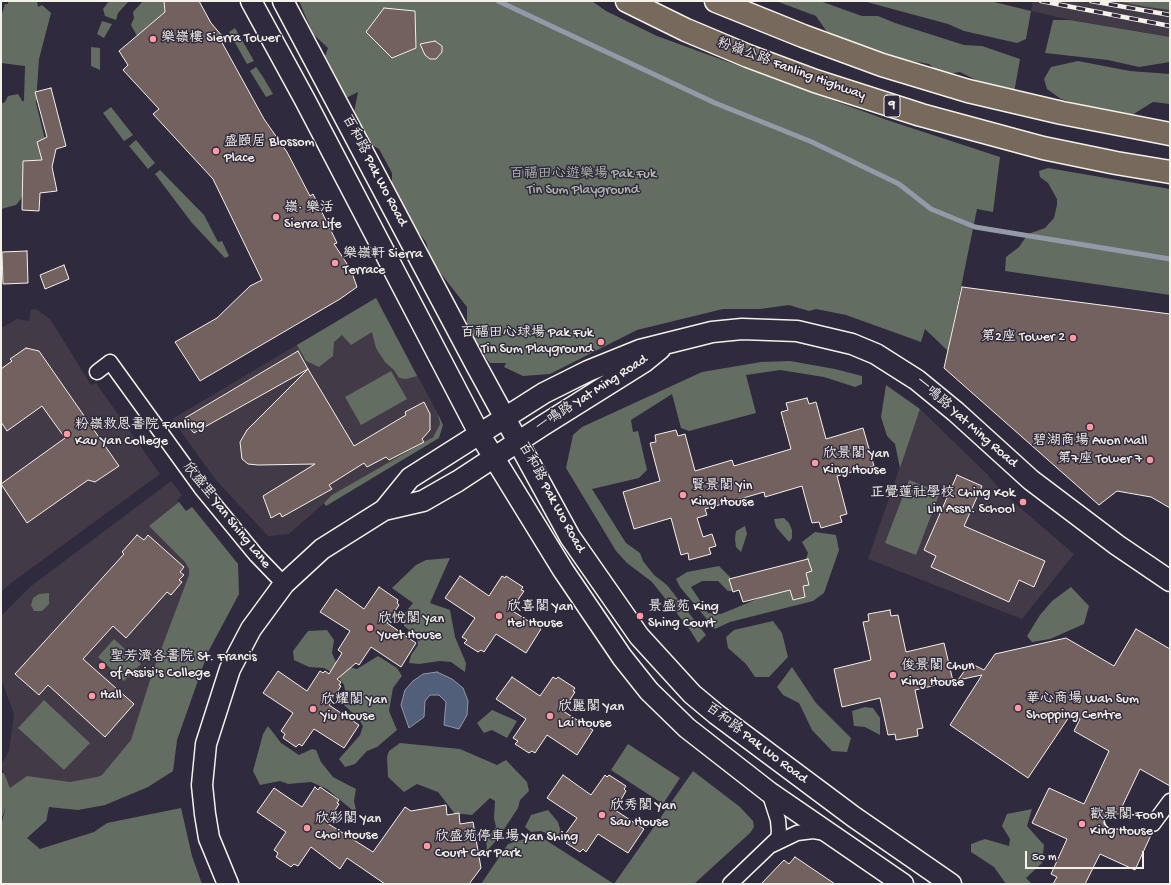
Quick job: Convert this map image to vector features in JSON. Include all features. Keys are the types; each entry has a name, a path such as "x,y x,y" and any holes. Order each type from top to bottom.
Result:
{"highway":[{"name":"粉嶺公路 Fanling Highway","path":"627,1 686,30 748,56 815,81 921,115 1043,148 1170,172"},
{"path":"716,1 803,36 882,65 961,88 1062,113 1170,134"}],"main road":[{"name":"百和路 Pak Wo Road","path":"251,1 305,100 480,435 590,612 626,662 649,690 687,728 769,792 903,884"},
{"name":"百和路 Pak Wo Road","path":"284,1 505,417 574,543 639,636 692,694 780,763 951,884"},
{"name":"一鳴路 Yat Ming Road","path":"384,510 410,478 544,393 595,368 640,350 665,346 712,332 742,329 797,331 852,344 876,354 917,380 956,412 1031,480 1117,546 1170,581"},
{"name":"一鳴路 Yat Ming Road","path":"384,510 423,501 458,481 644,362 665,346"},
{"path":"228,884 209,838 202,785 206,744 230,669 251,629 284,584 322,549 384,510"}],"street":[{"name":"欣盛里 Yan Shing Lane","path":"97,372 110,362 201,488 256,555 284,584"},
{"path":"730,884 778,838 779,832 775,806 769,792"},
{"path":"1112,821 1153,824 1170,801"},
{"path":"770,846 797,833 813,831 828,833"}],"shaded area":[{"path":"1033,1 1170,1 1170,37 1061,18 1031,11"},
{"path":"376,298 438,414 440,424 434,435 425,442 332,496 289,534 268,536 215,479 172,419"},
{"name":"粉嶺救恩書院 Fanling Kau Yan College","path":"36,309 50,319 91,385 96,383 160,474 11,583 1,592 1,328 17,319 29,321 31,310"},
{"path":"920,409 988,475 1004,494 1074,554 1022,619 868,559"},
{"name":"聖芳濟各書院 St. Francis of Assisi's College","path":"171,481 182,495 177,500 186,511 192,507 238,564 239,594 208,652 177,740 173,771 148,787 105,805 76,810 49,807 47,820 9,853 1,826 10,788 1,765 9,751 14,714 1,679 1,616 31,586"}],"green space":[{"path":"8,1 37,1 38,7 42,5 51,13 39,59 36,103 52,168 24,187 21,199 16,205 1,209 1,104 5,102 8,96 18,94 23,102 24,100 25,66 1,63 1,17 5,4 8,4"},
{"path":"109,1 129,1 118,13 116,20 105,16 103,9"},
{"path":"143,1 164,1 165,12 137,36 131,25 134,18 133,12"},
{"name":"百福田心遊樂場 Pak Fuk Tin Sum Playground","path":"299,1 592,1 606,11 657,36 887,120 1000,157 993,212 977,209 948,351 925,329 921,342 846,315 816,309 809,311 789,305 760,309 723,309 637,330 550,374 523,376 504,367 506,363 490,363 467,333 467,307 431,261 426,242 406,216 392,190 392,173 379,149 368,143 353,118 358,92 346,98 338,86 335,74 323,61 328,48 313,34"},
{"path":"776,1 820,1 862,16 878,16 895,23 964,45 982,46 1020,59 1014,93 986,85 960,72 942,75 929,64 882,56 827,32 816,16"},
{"path":"863,1 990,1 1031,11 1026,39 1017,43 964,31 948,24"},
{"path":"1115,1 1170,1 1170,10 1148,7"},
{"path":"1053,20 1070,20 1170,37 1170,62 1139,67 1108,60 1045,53"},
{"path":"102,21 112,24 104,38 97,34"},
{"path":"235,28 254,61 247,64 229,32"},
{"path":"91,47 100,48 100,70 91,66"},
{"path":"1078,61 1130,71 1170,74 1170,104 1153,102 1132,115 1108,114 1061,99 1047,89 1044,79 1051,67"},
{"path":"256,67 273,94 266,97 250,71"},
{"path":"111,107 133,135 124,141 103,113"},
{"path":"136,140 155,163 148,169 129,146"},
{"path":"1048,168 1170,189 1170,295 1005,271 1006,257 1019,247 1028,234 1045,228 1054,218 1057,199 1048,183 1040,177 1039,171"},
{"path":"160,170 204,215 218,242 222,241 229,256 225,258 192,223 155,174"},
{"path":"376,298 417,376 406,379 399,378 394,370 385,362 376,348 372,332 351,345 342,335 334,342 333,356 319,367 306,361 297,345"},
{"path":"790,361 835,369 862,376 862,384 855,387 824,377 780,370 746,375 756,413 689,431 681,428 672,394 631,420 633,432 638,431 647,470 639,478 592,489 626,543 640,553 643,561 654,575 667,585 706,635 698,643 690,630 652,582 627,563 616,551 566,468 573,435 582,427 702,372 761,362"},
{"path":"391,371 407,399 361,425 345,397"},
{"path":"886,385 920,409 900,468 895,444 887,436 881,417"},
{"path":"438,414 443,425 439,438 326,506 324,503 332,495 433,437 440,424"},
{"path":"909,480 940,492 916,555 885,543"},
{"path":"179,502 186,511 192,507 238,564 239,594 208,652 177,740 173,771 148,787 105,805 78,810 49,807 46,821 27,838 40,849 94,832 107,823 181,808 192,856 202,884 1,884 1,826 6,806 1,821 1,773 4,773 10,788 27,776 70,782 97,777 102,775 131,740 153,671 189,575 189,569 185,562 149,526"},
{"path":"784,518 789,523 792,530 792,538 789,542 776,527 774,519"},
{"path":"745,526 747,534 741,552 736,547 736,531"},
{"path":"815,532 836,535 839,550 824,593 813,601 730,622 715,629 680,587 676,579 687,572 719,566 730,577 735,591 728,591 718,581 702,581 691,587 708,613 721,614 762,597 796,586 808,553 802,542"},
{"path":"450,558 430,603 450,610 455,637 466,663 465,672 451,662 440,661 419,664 409,663 411,655 418,645 417,636 404,626 404,614 413,603 392,588 416,565 426,560"},
{"path":"1071,587 1089,606 1084,624 1050,639 1032,642 1027,636 1040,615 1052,601"},
{"path":"49,593 49,604 42,611 34,611 31,605 33,598 39,594"},
{"path":"773,621 782,633 788,657 769,677 755,677 746,664 728,648 726,637 734,630"},
{"path":"327,630 334,640 332,653 337,664 357,669 378,656 397,668 402,676 393,688 389,711 397,730 377,747 367,751 355,764 345,767 339,759 360,735 363,726 358,718 344,705 346,696 344,685 337,675 324,668 309,667 294,660 293,651 308,631"},
{"path":"114,639 141,664 124,681 98,657"},
{"path":"792,667 816,703 851,738 847,752 832,751 812,730 799,703 783,695 777,687"},
{"path":"44,700 90,743 64,770 18,728"},
{"path":"865,707 873,708 880,718 880,735 865,727 854,726 852,711"},
{"path":"492,710 517,721 507,738 492,730 484,733 477,723"},
{"path":"268,726 281,743 299,755 312,749 316,750 321,762 333,777 356,789 354,801 357,814 327,789 311,782 288,784 280,781 260,785 253,771 263,734"},
{"path":"400,743 460,749 497,765 506,760 527,782 529,791 520,800 518,808 499,837 487,851 486,840 496,827 494,818 495,801 490,798 472,815 455,814 438,792 417,784 404,792 388,777 387,757 389,751"},
{"path":"628,744 680,778 663,804 611,770"},
{"path":"693,771 740,807 753,821 754,827 750,833 694,884 614,884"},
{"path":"1032,809 1027,826 1044,845 1042,863 1026,878 1032,884 1006,884 994,867 971,852 971,844 985,839 1009,846 1010,839 1002,826 1007,814"},
{"path":"548,810 558,822 561,832 555,837 541,831 531,832 525,827 531,815"},
{"path":"538,835 614,884 481,884 508,844"}],"water":[{"path":"437,672 452,679 463,688 468,701 467,715 459,729 444,725 446,702 439,695 430,695 425,701 424,717 409,728 401,705 405,690 413,681 423,674"}],"building":[{"name":"嶺· 樂活 Sierra Life","path":"164,1 199,1 211,23 223,37 220,39 264,119 287,152 310,196 313,194 337,243 334,244 351,270 357,287 340,299 200,381 175,342 217,318 250,286 262,280 213,179 153,114 159,109 123,70 128,65 119,51 165,12"},
{"path":"384,8 415,11 416,48 392,58 366,32"},
{"path":"435,41 442,46 442,52 436,59 430,59 425,55 420,44"},
{"path":"51,88 66,146 56,149 52,167 57,191 40,193 39,211 22,210 23,161 42,160 37,142 47,137 35,92"},
{"path":"27,251 28,283 3,284 2,252"},
{"path":"64,265 69,279 45,289 40,275"},
{"name":"碧湖商場 Avon Mall","path":"962,287 1170,314 1170,508 1151,497 1117,491 1099,505 944,368"},
{"path":"26,348 39,351 119,466 95,482 88,480 27,523 1,484 65,438 42,406 7,431 1,422 1,369 12,361 10,359"},
{"path":"298,351 308,369 194,433 186,424 185,418"},
{"path":"308,369 354,446 406,415 405,412 424,402 430,414 430,430 422,439 424,442 389,460 386,457 367,467 364,463 329,485 332,489 282,517 280,513 271,518 263,496 315,464 248,464 242,459 240,442 247,430"},
{"path":"807,398 809,404 816,402 826,439 863,428 874,466 837,476 847,514 840,516 842,522 821,528 819,522 812,523 802,486 765,497 764,492 705,509 707,515 697,518 703,537 712,534 716,546 709,548 711,554 689,560 688,553 681,555 671,518 634,529 623,492 660,481 650,443 656,442 655,435 676,430 678,436 685,434 695,471 732,460 734,466 791,449 781,412 788,410 786,403"},
{"path":"957,475 982,486 964,526 1045,561 1034,587 1019,580 1009,602 931,567 936,556 924,550"},
{"path":"137,535 144,540 148,535 184,567 180,572 184,575 179,580 182,582 171,595 167,592 126,638 113,626 83,659 134,704 105,737 48,685 39,695 15,674 124,554 122,552"},
{"path":"808,559 812,571 806,573 809,585 803,586 805,597 793,600 790,590 743,602 739,590 733,592 729,579"},
{"name":"欣喜閣 Yan Hei House","path":"460,576 489,596 502,576 505,578 506,576 523,587 521,590 524,591 511,610 541,629 526,653 496,634 484,652 481,650 478,652 464,643 467,640 462,637 475,618 445,598"},
{"path":"379,587 398,600 397,603 399,605 387,623 416,643 401,667 371,647 359,665 356,663 337,679 341,682 339,685 341,686 329,705 359,725 344,748 314,729 302,746 299,744 296,747 283,738 285,734 281,731 293,713 263,693 278,671 307,691 320,671 323,673 325,671 329,674 342,653 338,650 350,631 320,612 336,589 364,609"},
{"name":"俊景閣 Chun King House","path":"890,610 891,616 898,615 906,652 944,643 953,681 915,690 923,728 917,729 918,736 896,740 895,734 888,735 880,698 842,707 834,669 871,660 863,622 869,621 868,614"},
{"path":"1136,629 1170,649 1170,786 1140,769 1119,813 1109,813 1105,817 1104,824 1108,828 1145,832 1151,835 1135,870 1100,854 1085,884 1053,884 1057,877 1051,874 1067,839 1032,823 1049,788 1084,804 1109,751 1074,731 1080,719 1071,714 1028,778 950,725 982,675 958,680 970,663 984,670 995,654 1066,638 1114,666"},
{"name":"欣麗閣 Yan Lai House","path":"512,677 540,696 553,677 556,679 558,677 575,688 573,691 575,692 563,711 593,730 577,755 547,735 535,753 532,751 529,753 515,744 518,741 513,738 526,719 496,699"},
{"name":"欣秀閣 Yan Sau House","path":"563,775 591,795 605,775 607,777 609,775 626,786 624,789 626,791 615,810 644,829 628,853 598,834 586,852 583,849 580,852 566,843 569,839 564,836 577,818 547,798"},
{"path":"315,787 318,790 320,787 339,800 337,803 339,804 327,823 373,852 405,807 411,811 446,805 447,815 459,813 460,824 473,822 481,868 469,884 385,884 347,858 340,869 311,847 298,866 294,864 291,867 276,857 278,853 274,850 286,832 257,812 274,788 302,807"},
{"path":"795,857 835,884 761,884 784,860 789,864"}],"waterway":[{"path":"498,1 715,103 812,142 899,184 931,209 975,227 1170,259"}],"railway":[{"path":"1041,1 1170,26"},
{"path":"1091,1 1170,15"}],"place":[{"name":"樂嶺樓 Sierra Tower","path":"153,39"},
{"name":"盛頤居 Blossom Place","path":"216,151"},
{"name":"嶺· 樂活 Sierra Life","path":"276,217"},
{"name":"樂嶺軒 Sierra Terrace","path":"335,263"},
{"name":"第2座 Tower 2","path":"1073,338"},
{"name":"百福田心球場 Pak Fuk Tin Sum Playground","path":"601,342"},
{"name":"碧湖商場 Avon Mall","path":"1090,427"},
{"name":"粉嶺救恩書院 Fanling Kau Yan College","path":"67,434"},
{"name":"第7座 Tower 7","path":"1150,460"},
{"name":"欣景閣 Yan King House","path":"815,463"},
{"name":"賢景閣 Yin King House","path":"683,495"},
{"name":"正覺蓮社學校 Ching Kok Lin Assn. School","path":"1023,502"},
{"name":"欣喜閣 Yan Hei House","path":"499,616"},
{"name":"景盛苑 King Shing Court","path":"640,616"},
{"name":"欣悅閣 Yan Yuet House","path":"370,628"},
{"name":"聖芳濟各書院 St. Francis of Assisi's College","path":"102,666"},
{"name":"俊景閣 Chun King House","path":"893,675"},
{"name":"Hall","path":"92,696"},
{"name":"華心商場 Wah Sum Shopping Centre","path":"1018,708"},
{"name":"欣耀閣 Yan Yiu House","path":"313,709"},
{"name":"欣麗閣 Yan Lai House","path":"550,716"},
{"name":"欣秀閣 Yan Sau House","path":"602,815"},
{"name":"歡景閣 Foon King House","path":"1082,824"},
{"name":"欣彩閣 Yan Choi House","path":"307,828"},
{"name":"欣盛苑停車場 Yan Shing Court Car Park","path":"427,846"}]}
